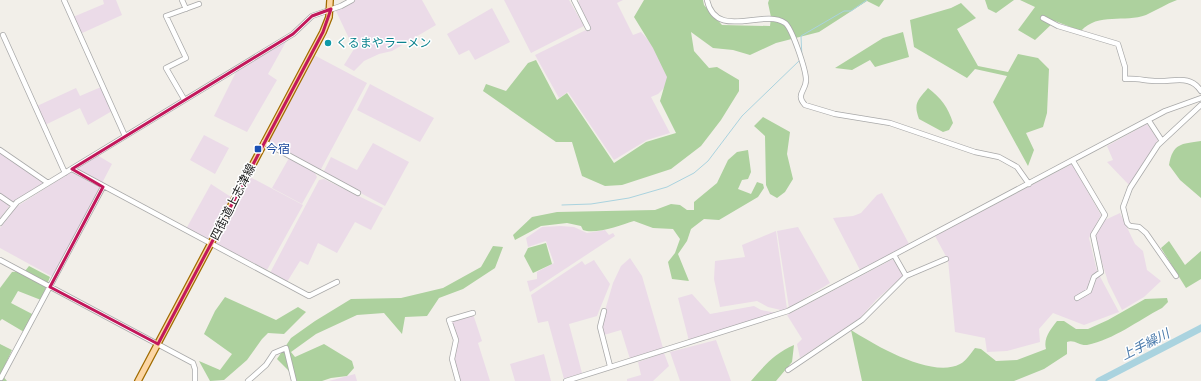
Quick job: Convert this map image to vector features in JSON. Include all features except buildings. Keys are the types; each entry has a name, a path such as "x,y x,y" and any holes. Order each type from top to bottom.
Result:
{"main road":[{"name":"四街道上志津線","path":"138,381 323,32 331,9 330,0"}],"street":[{"path":"64,0 125,136"},
{"path":"182,0 186,9"},
{"path":"0,223 13,205 184,99 288,37 312,16 352,0"},
{"path":"574,0 588,28"},
{"path":"707,0 709,7 713,12 725,21 774,20 788,26 793,34 806,81 800,94 805,105 835,114 890,123 975,152 999,157 1017,167 1029,184"},
{"path":"184,99 166,68 186,58 166,16 199,4"},
{"path":"1043,18 1073,31 1118,44 1125,67 1125,79 1157,81 1186,80 1196,84 1201,91"},
{"path":"3,35 65,173"},
{"path":"566,381 788,311 1149,121 1172,107 1201,98"},
{"path":"1176,276 1146,233 1139,227 1130,226 1127,223 1123,208 1126,196 1134,180 1162,141 1201,105"},
{"path":"1149,121 1162,141"},
{"path":"264,142 358,193"},
{"path":"0,150 48,183"},
{"path":"1073,161 1105,215 1093,235 1101,272 1094,277 1089,291 1077,298"},
{"path":"72,169 103,187 309,296 337,282"},
{"path":"1,378 103,187"},
{"path":"0,196 13,205"},
{"path":"894,255 906,276"},
{"path":"788,370 862,320 906,276 946,259"},
{"path":"0,260 193,363 196,369 195,381"},
{"path":"604,311 600,327 610,366"},
{"path":"458,381 452,360 456,340 449,320 473,313"},
{"path":"248,381 266,366 274,353 286,348 294,381"}],"highlighted area":[{"path":"331,9 323,32 158,344 50,287 103,187 72,169 293,34 312,16"}],"shaded area":[{"path":"103,0 116,0 122,15 80,34 73,17 104,4"},
{"path":"355,0 422,0 436,25 392,51 379,54 364,61 354,71 344,65 354,49 336,11"},
{"path":"504,0 569,0 584,26 531,53"},
{"path":"579,0 623,0 617,3 633,35 641,32 661,54 671,81 658,94 651,97 670,133 647,140 614,160 568,92 559,98 535,55 590,28 578,3"},
{"path":"492,8 510,42 475,60 469,50 459,55 447,34"},
{"path":"287,40 268,74 277,80 247,132 214,116 238,68"},
{"path":"314,55 367,83 320,171 267,142"},
{"path":"370,84 434,118 420,142 357,110"},
{"path":"101,87 112,111 88,125 80,108 45,125 37,106 76,88 80,96"},
{"path":"1147,124 1158,140 1129,185 1107,162 1113,160 1107,146"},
{"path":"204,135 229,148 215,174 190,160"},
{"path":"373,143 409,162 385,206 323,173 331,157 357,170"},
{"path":"0,151 44,183 12,202 0,193"},
{"path":"97,155 112,164 101,185 75,169"},
{"path":"289,158 314,171 317,177 302,204 272,188"},
{"path":"1072,164 1101,215 1089,238 1097,271 1119,312 1084,325 1053,313 1039,329 1040,342 1007,351 987,352 985,338 955,332 948,260 935,236"},
{"path":"71,172 101,188 53,277 0,248 0,228 16,207"},
{"path":"250,177 303,205 267,270 215,243"},
{"path":"324,179 383,208 371,230 355,222 337,253 318,243 308,265 300,261 287,282 270,273 319,180"},
{"path":"211,184 231,197 208,240 186,229"},
{"path":"882,193 909,244 860,270 833,218 853,216 861,213 877,195"},
{"path":"0,198 10,205 0,219"},
{"path":"1120,213 1135,244 1143,251 1147,270 1161,281 1144,297 1122,310 1108,282 1095,239 1096,233 1105,220"},
{"path":"542,227 574,227 587,233 605,230 609,235 613,233 615,236 530,292 527,281 537,279 537,272 554,263 546,241 528,247 526,238"},
{"path":"798,227 830,283 789,308 777,231"},
{"path":"776,231 787,309 785,311 768,307 757,301 720,307 714,279 715,261 745,257 742,245"},
{"path":"630,258 642,276 663,348 630,359 621,330 604,335 601,324 613,283 621,266"},
{"path":"893,259 903,276 876,300 860,318 800,358 797,344 802,339 787,315"},
{"path":"594,260 610,284 597,316 569,324 582,373 564,379 548,321 538,323 531,295 582,261 585,265"},
{"path":"692,294 710,314 754,306 761,310 777,313 689,341 678,298"},
{"path":"473,314 482,341 478,343 490,381 460,381 453,360 457,340 450,321"},
{"path":"716,340 731,381 680,381 670,352"},
{"path":"664,353 669,366 653,381 627,381 627,379 641,375 638,362"},
{"path":"544,354 551,381 515,381 510,364"},
{"path":"355,374 357,381 329,381"}],"green space":[{"path":"644,0 703,0 704,5 722,25 770,26 771,17 768,3 769,0 884,0 879,7 867,1 819,32 776,43 750,55 733,50 713,48 691,32 694,51 709,68 717,67 739,80 739,91 721,120 701,146 671,169 622,185 605,186 582,176 572,142 556,142 483,91 486,84 506,91 528,63 536,60 557,100 567,93 614,163 646,142 676,133 660,101 667,77 653,48 634,17"},
{"path":"985,0 1014,0 996,13 988,9"},
{"path":"1020,0 1177,0 1146,15 1095,22 1088,25 1081,31 1055,21 1035,40 1018,30 1035,7"},
{"path":"961,3 976,18 957,29 978,66 1008,72 1018,54 1038,58 1049,69 1047,113 1043,127 1026,133 1034,150 1028,166 993,102 1007,76 975,69 967,78 914,47 910,20 951,8"},
{"path":"903,32 909,57 875,67 870,60 852,70 835,68 883,38"},
{"path":"928,88 937,95 949,112 953,123 949,130 943,132 919,119 916,109 917,105"},
{"path":"763,117 790,132 787,154 793,179 785,192 777,198 770,194 766,185 765,136 754,126"},
{"path":"1201,141 1201,198 1180,180 1169,165 1173,152 1179,146"},
{"path":"748,150 751,172 748,179 742,180 738,189 751,194 757,182 763,184 764,188 758,197 719,220 704,219 691,229 687,241 678,254 689,281 672,279 668,262 675,253 680,239 673,229 653,228 634,221 608,229 588,231 583,230 581,226 567,223 541,226 515,240 513,235 532,217 557,212 655,210 671,204 680,205 687,210 694,210 694,202 717,183 728,160 737,152"},
{"path":"1169,241 1185,265 1201,251 1201,279 1186,288 1161,248"},
{"path":"546,243 552,264 533,273 524,256 528,248"},
{"path":"493,246 503,247 495,268 463,289 439,298 427,316 405,317 402,334 384,313 357,315 316,334 291,352 295,357 324,344 352,361 354,368 347,376 322,381 295,381 288,370 277,359 291,338 351,299 401,298 443,288 481,267"},
{"path":"29,266 50,277 41,300 18,291 11,303 34,315 24,332 2,319 0,321 0,288 12,272 25,271"},
{"path":"225,297 276,320 298,307 306,312 284,334 268,333 247,360 224,380 210,381 199,361 220,370 232,354 204,334 215,311"},
{"path":"1167,298 1168,302 1162,308 1107,339 1087,345 1082,345 1072,341 1067,342 1067,354 1044,369 1014,381 862,381 851,330 874,344 904,358 920,364 935,367 948,367 962,363 975,348 981,349 996,361 1017,360 1046,349 1045,345 1047,337 1057,321 1064,321 1076,329 1088,329 1108,320 1145,299"},
{"path":"0,344 12,350 1,374 7,381 0,381"},
{"path":"794,345 792,362 776,381 751,381 775,356"}],"waterway":[{"path":"802,59 801,36 844,11 851,11 867,0"},
{"path":"562,205 591,204 629,198 667,187 694,173 708,161 742,116 800,60"},
{"name":"上手繰川","path":"1099,381 1201,328"}],"place":[{"name":"くるまやラーメン","path":"328,43"},
{"name":"今宿","path":"258,149"}]}
